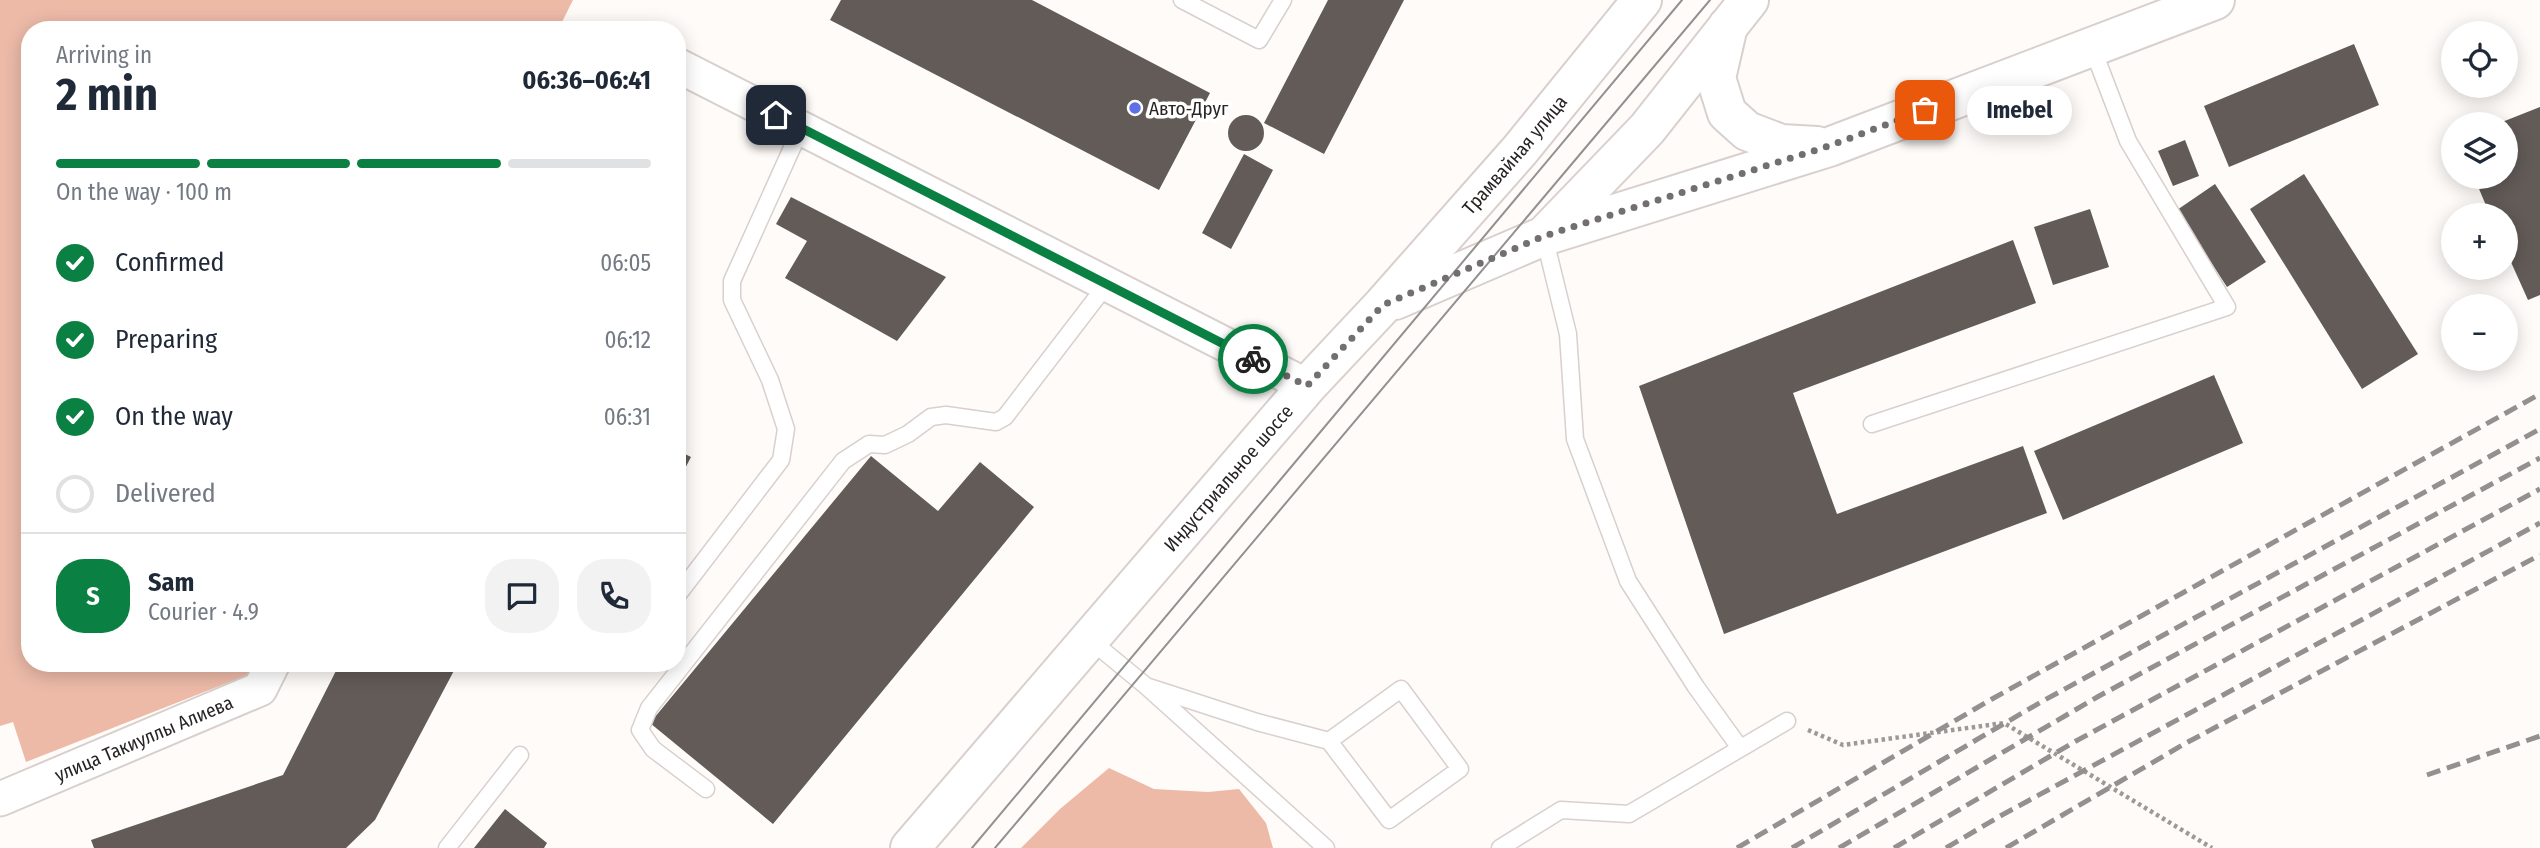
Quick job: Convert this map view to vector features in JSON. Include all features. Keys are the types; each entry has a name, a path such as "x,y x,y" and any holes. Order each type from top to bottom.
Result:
{"main road":[{"name":"Трамвайная улица","path":"1383,305 1520,150 1642,0"},
{"name":"Индустриальное шоссе","path":"911,848 1307,386 1383,305 1544,236 1829,146 2215,0"},
{"path":"1738,13 1716,78 1727,113 1747,131 1781,144 1829,146"},
{"path":"1544,236 1647,129 1738,13"}],"street":[{"path":"686,70 1307,386"},
{"name":"улица Такиуллы Алиева","path":"0,799 260,689 268,672"}],"lane":[{"path":"1182,0 1259,40 1283,0"},
{"path":"1872,424 2227,307 2128,141 2092,47"},
{"path":"686,584 781,460 786,429 770,380 739,320 732,300 732,281 800,128"},
{"path":"1544,236 1568,334 1575,439 1628,581 1696,687 1740,748"},
{"path":"686,661 843,461 869,444 885,445 908,434 931,417 946,415 996,422 1005,417 1107,284"},
{"path":"1089,638 1326,848"},
{"path":"677,672 649,708 640,730 653,749 706,789"},
{"path":"1146,686 1257,722 1329,741 1389,820 1460,769 1401,689 1329,741"},
{"path":"1500,848 1561,810 1629,814 1787,721"},
{"path":"447,848 520,755"}],"path":[{"path":"1787,721 1843,746 2004,723 2213,848"}],"shaded area":[{"path":"0,0 573,0 562,21 21,21 21,672 251,672 26,762 13,722 0,726"},
{"path":"1109,768 1154,789 1208,792 1239,789 1266,823 1273,848 1021,848 1060,809"}],"building":[{"path":"841,0 1032,0 1210,93 1159,190 830,20"},
{"path":"1328,0 1404,0 1324,154 1264,123"},
{"path":"2354,44 2379,105 2229,167 2204,106"},
{"path":"2540,107 2540,295 2528,300 2518,278 2518,203 2485,203 2479,189 2518,189 2518,116"},
{"path":"1246,115 1259,120 1264,133 1259,146 1246,151 1233,146 1228,133 1233,120"},
{"path":"2185,140 2199,176 2173,186 2158,151"},
{"path":"1244,154 1273,170 1231,249 1202,233"},
{"path":"2304,174 2418,354 2362,389 2250,209"},
{"path":"2215,184 2266,262 2227,287 2177,210"},
{"path":"791,197 946,277 897,341 785,278 807,241 776,224"},
{"path":"2090,209 2109,267 2053,285 2034,227"},
{"path":"2013,240 2036,303 1793,393 1837,514 2023,446 2047,513 1724,634 1639,386"},
{"path":"2214,375 2243,443 2063,520 2034,451"},
{"path":"871,456 938,511 980,462 1034,507 773,824 650,723"},
{"path":"335,672 453,672 375,820 346,848 94,848 91,840 283,775"},
{"path":"505,809 547,843 544,848 474,848"}],"tram line":[{"path":"972,848 1682,0"},
{"path":"995,848 1710,0"}],"railway":[{"path":"1737,848 1992,699 2540,394"},
{"path":"1792,848 2041,702 2540,429"},
{"path":"1839,848 2099,696 2540,458"},
{"path":"1894,848 2076,741 2540,489"},
{"path":"1946,848 2540,523"},
{"path":"2006,848 2186,743 2540,555"},
{"path":"2427,775 2540,736"}],"way so far":[{"path":"1253,359 1307,386 1383,305 1544,236 1829,146 1925,110"}],"place":[{"name":"Авто-Друг","path":"1135,108"},
{"name":"Imebel","path":"1925,110"}],"route":[{"path":"776,115 1253,359"}]}
